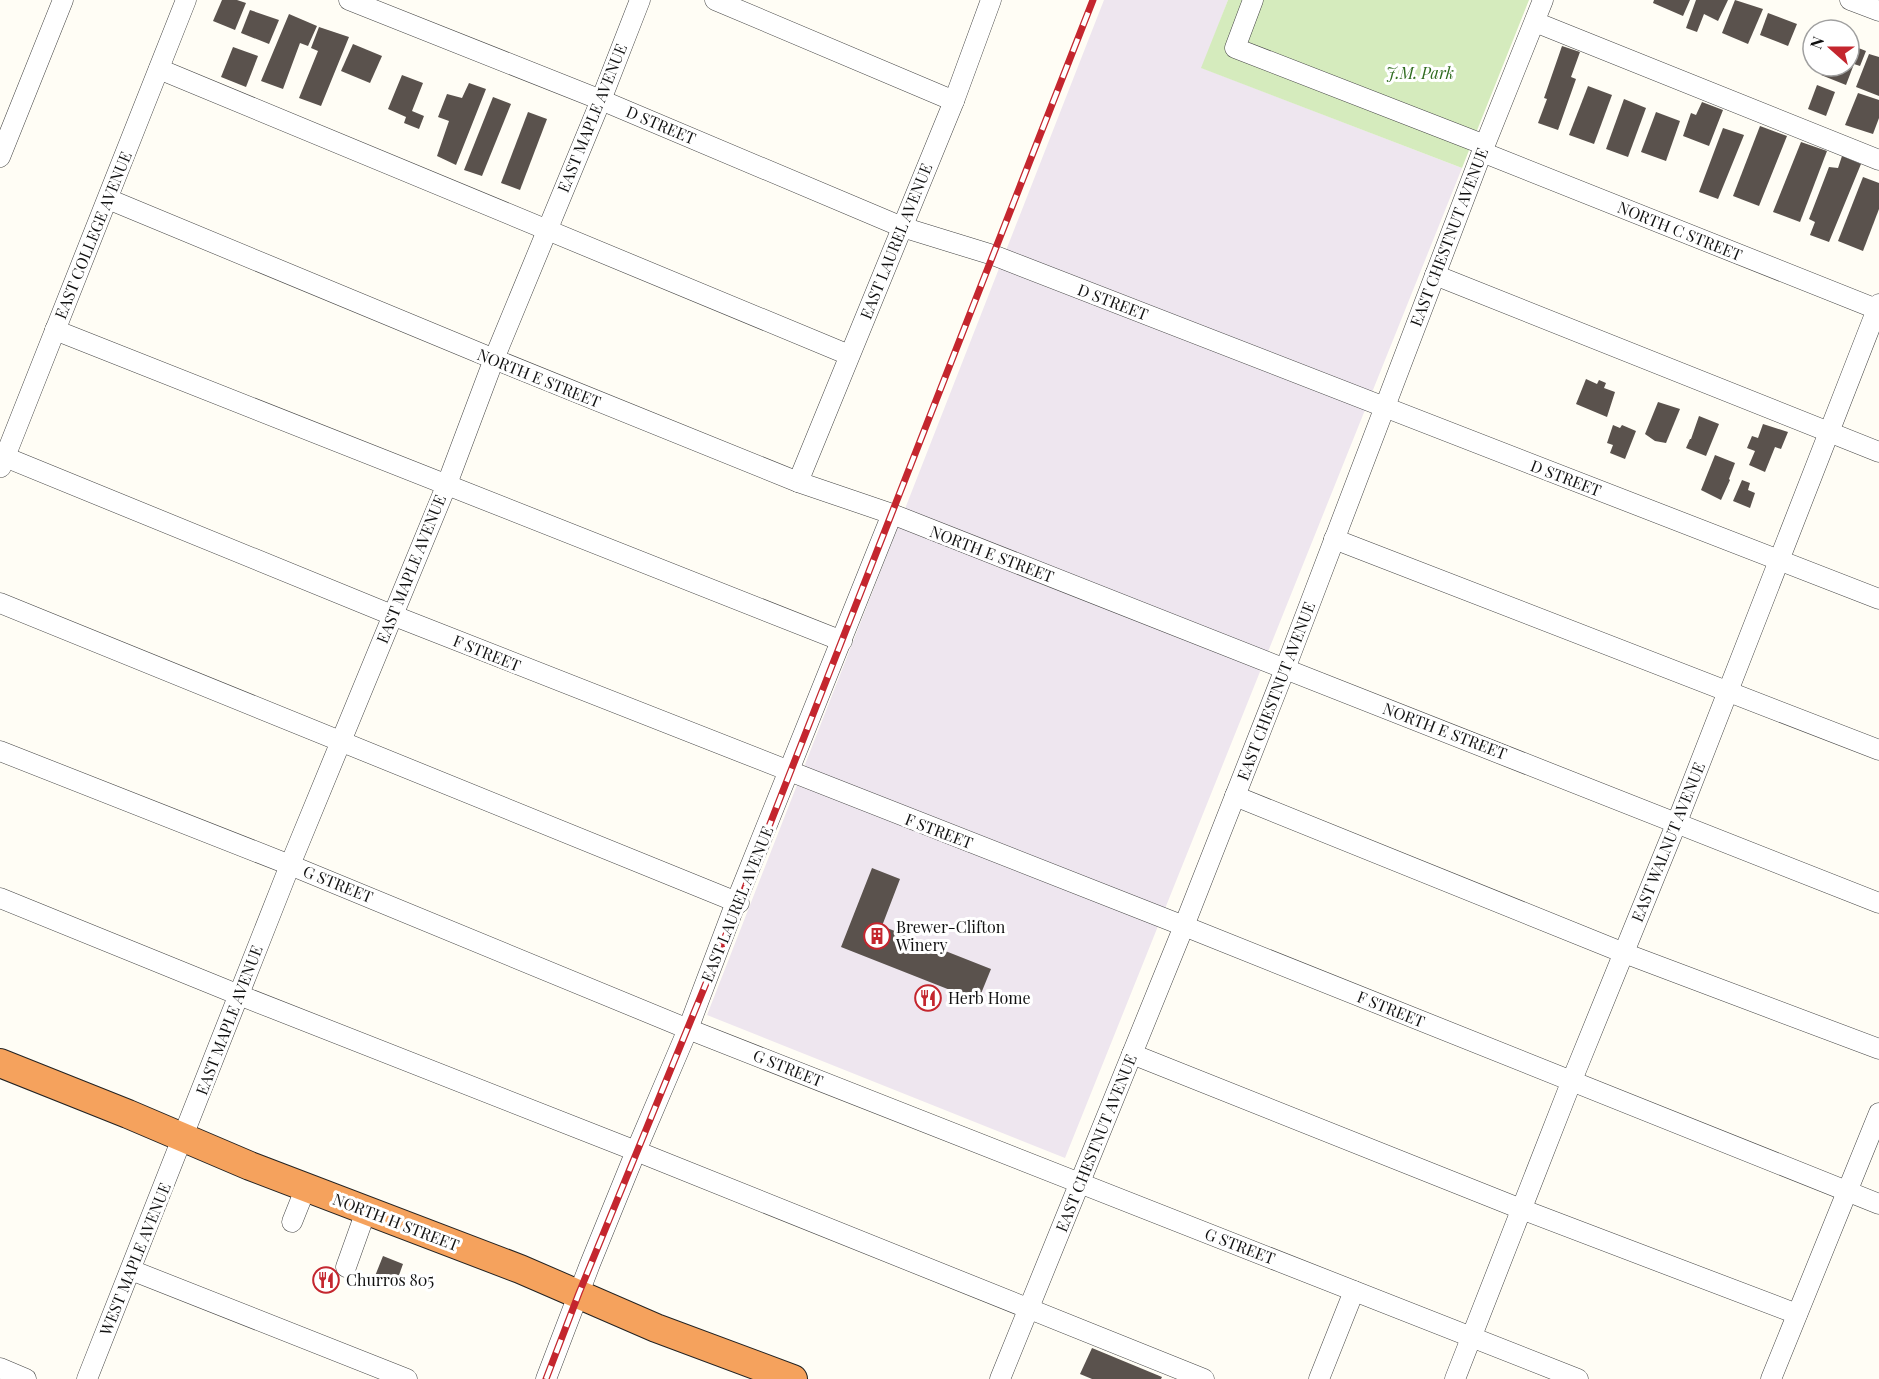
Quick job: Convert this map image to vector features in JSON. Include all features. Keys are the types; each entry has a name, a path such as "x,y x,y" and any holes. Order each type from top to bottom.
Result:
{"highway":[{"name":"NORTH H STREET","path":"1,1065 579,1293 656,1328 793,1379"}],"street":[{"path":"0,157 63,0"},
{"name":"EAST COLLEGE AVENUE","path":"2,461 186,0"},
{"name":"D STREET","path":"350,0 601,100 902,227 999,258 1879,599"},
{"name":"EAST MAPLE AVENUE","path":"183,1138 290,865 447,484 494,359 640,0"},
{"path":"715,0 954,101"},
{"name":"EAST LAUREL AVENUE","path":"798,482 954,101 991,0"},
{"name":"NORTH C STREET","path":"1253,0 1235,48 1878,308"},
{"name":"EAST CHESTNUT AVENUE","path":"1000,1379 1184,926 1285,669 1483,149 1543,0"},
{"path":"1850,0 1879,11"},
{"path":"1535,22 1879,160"},
{"path":"159,69 849,355"},
{"name":"NORTH E STREET","path":"108,200 798,482 892,514 1879,903"},
{"path":"1435,275 1879,452"},
{"name":"EAST WALNUT AVENUE","path":"1455,1379 1572,1080 1677,822 1878,308"},
{"path":"56,330 842,641"},
{"name":"F STREET","path":"2,461 1184,926 1879,1204"},
{"name":"EAST LAUREL AVENUE","path":"546,1379 636,1150 688,1029 892,514"},
{"path":"1334,539 1879,750"},
{"path":"0,603 737,903"},
{"name":"G STREET","path":"0,751 290,865 688,1029 1578,1379"},
{"path":"1235,796 1624,953 1879,1049"},
{"path":"0,898 239,995 636,1150 1204,1379"},
{"path":"1132,1054 1521,1209 1797,1314"},
{"path":"1771,1379 1879,1113"},
{"name":"WEST MAPLE AVENUE","path":"87,1379 183,1138"},
{"path":"292,1222 306,1187"},
{"path":"346,1267 366,1210"},
{"path":"131,1270 407,1379"},
{"path":"1319,1379 1354,1290"},
{"path":"0,1368 26,1379"}],"shaded area":[{"path":"1104,0 1228,0 1202,68 1462,168 1065,1158 707,1015"}],"green space":[{"name":"J.M. Park","path":"1228,0 1529,0 1462,168 1201,68"}],"building":[{"path":"222,0 237,0 246,3 235,30 213,21"},
{"path":"1654,0 1690,0 1683,16 1653,3"},
{"path":"1696,0 1728,0 1718,21 1704,14 1697,32 1686,28"},
{"path":"1735,0 1763,9 1748,44 1722,33"},
{"path":"250,10 279,20 269,44 241,33"},
{"path":"1768,13 1797,24 1788,46 1760,35"},
{"path":"289,14 317,26 308,46 300,43 283,89 261,81"},
{"path":"319,27 349,37 321,106 299,98 318,51 311,48"},
{"path":"353,44 382,56 370,83 341,71"},
{"path":"1562,46 1580,52 1571,77 1576,79 1558,130 1538,123"},
{"path":"233,47 258,56 246,87 221,77"},
{"path":"1861,49 1866,51 1861,64"},
{"path":"1869,54 1879,57 1879,96 1856,87"},
{"path":"402,75 423,83 412,111 424,116 419,129 404,123 406,117 388,109"},
{"path":"1828,78 1849,78 1846,85"},
{"path":"469,83 486,89 456,165 437,156 449,121 438,117 447,94 462,98"},
{"path":"1817,85 1835,92 1826,116 1808,109"},
{"path":"1588,86 1612,95 1594,144 1569,135"},
{"path":"1858,93 1879,100 1879,118 1873,134 1845,125"},
{"path":"493,97 511,104 482,176 464,170"},
{"path":"1624,99 1646,108 1628,157 1606,149"},
{"path":"1702,102 1723,110 1709,146 1683,136 1691,113 1696,115"},
{"path":"528,112 547,119 520,190 501,183"},
{"path":"1656,112 1680,121 1666,161 1641,152"},
{"path":"1760,126 1787,136 1759,206 1733,196"},
{"path":"1723,128 1744,135 1718,199 1699,192"},
{"path":"1801,142 1827,151 1800,222 1773,212"},
{"path":"1842,156 1861,164 1829,242 1810,235 1815,222 1809,219 1829,167 1838,168"},
{"path":"1863,177 1879,183 1879,209 1863,251 1838,241"},
{"path":"1586,379 1597,384 1599,380 1606,383 1604,388 1615,392 1607,417 1576,404"},
{"path":"1658,402 1680,409 1666,443 1655,441 1645,434"},
{"path":"1699,416 1719,424 1706,456 1686,448"},
{"path":"1763,424 1788,432 1781,449 1775,447 1765,472 1749,465 1755,451 1747,448 1752,436 1758,438"},
{"path":"1613,425 1620,428 1622,425 1636,431 1625,459 1610,453 1613,445 1607,443"},
{"path":"1715,455 1735,463 1721,500 1701,490"},
{"path":"1742,480 1750,483 1748,490 1755,493 1750,508 1733,501"},
{"name":"Brewer-Clifton Winery","path":"872,868 900,879 882,926 991,969 978,1001 841,947"},
{"path":"383,1256 403,1264 394,1289 373,1281"},
{"path":"1092,1348 1162,1377 1161,1379 1092,1379 1080,1374"}],"railway":[{"path":"546,1379 739,903 1093,0"}],"place":[{"name":"Brewer-Clifton Winery","path":"877,936"},
{"name":"Herb Home","path":"928,998"},
{"name":"Churros 805","path":"326,1280"}]}
